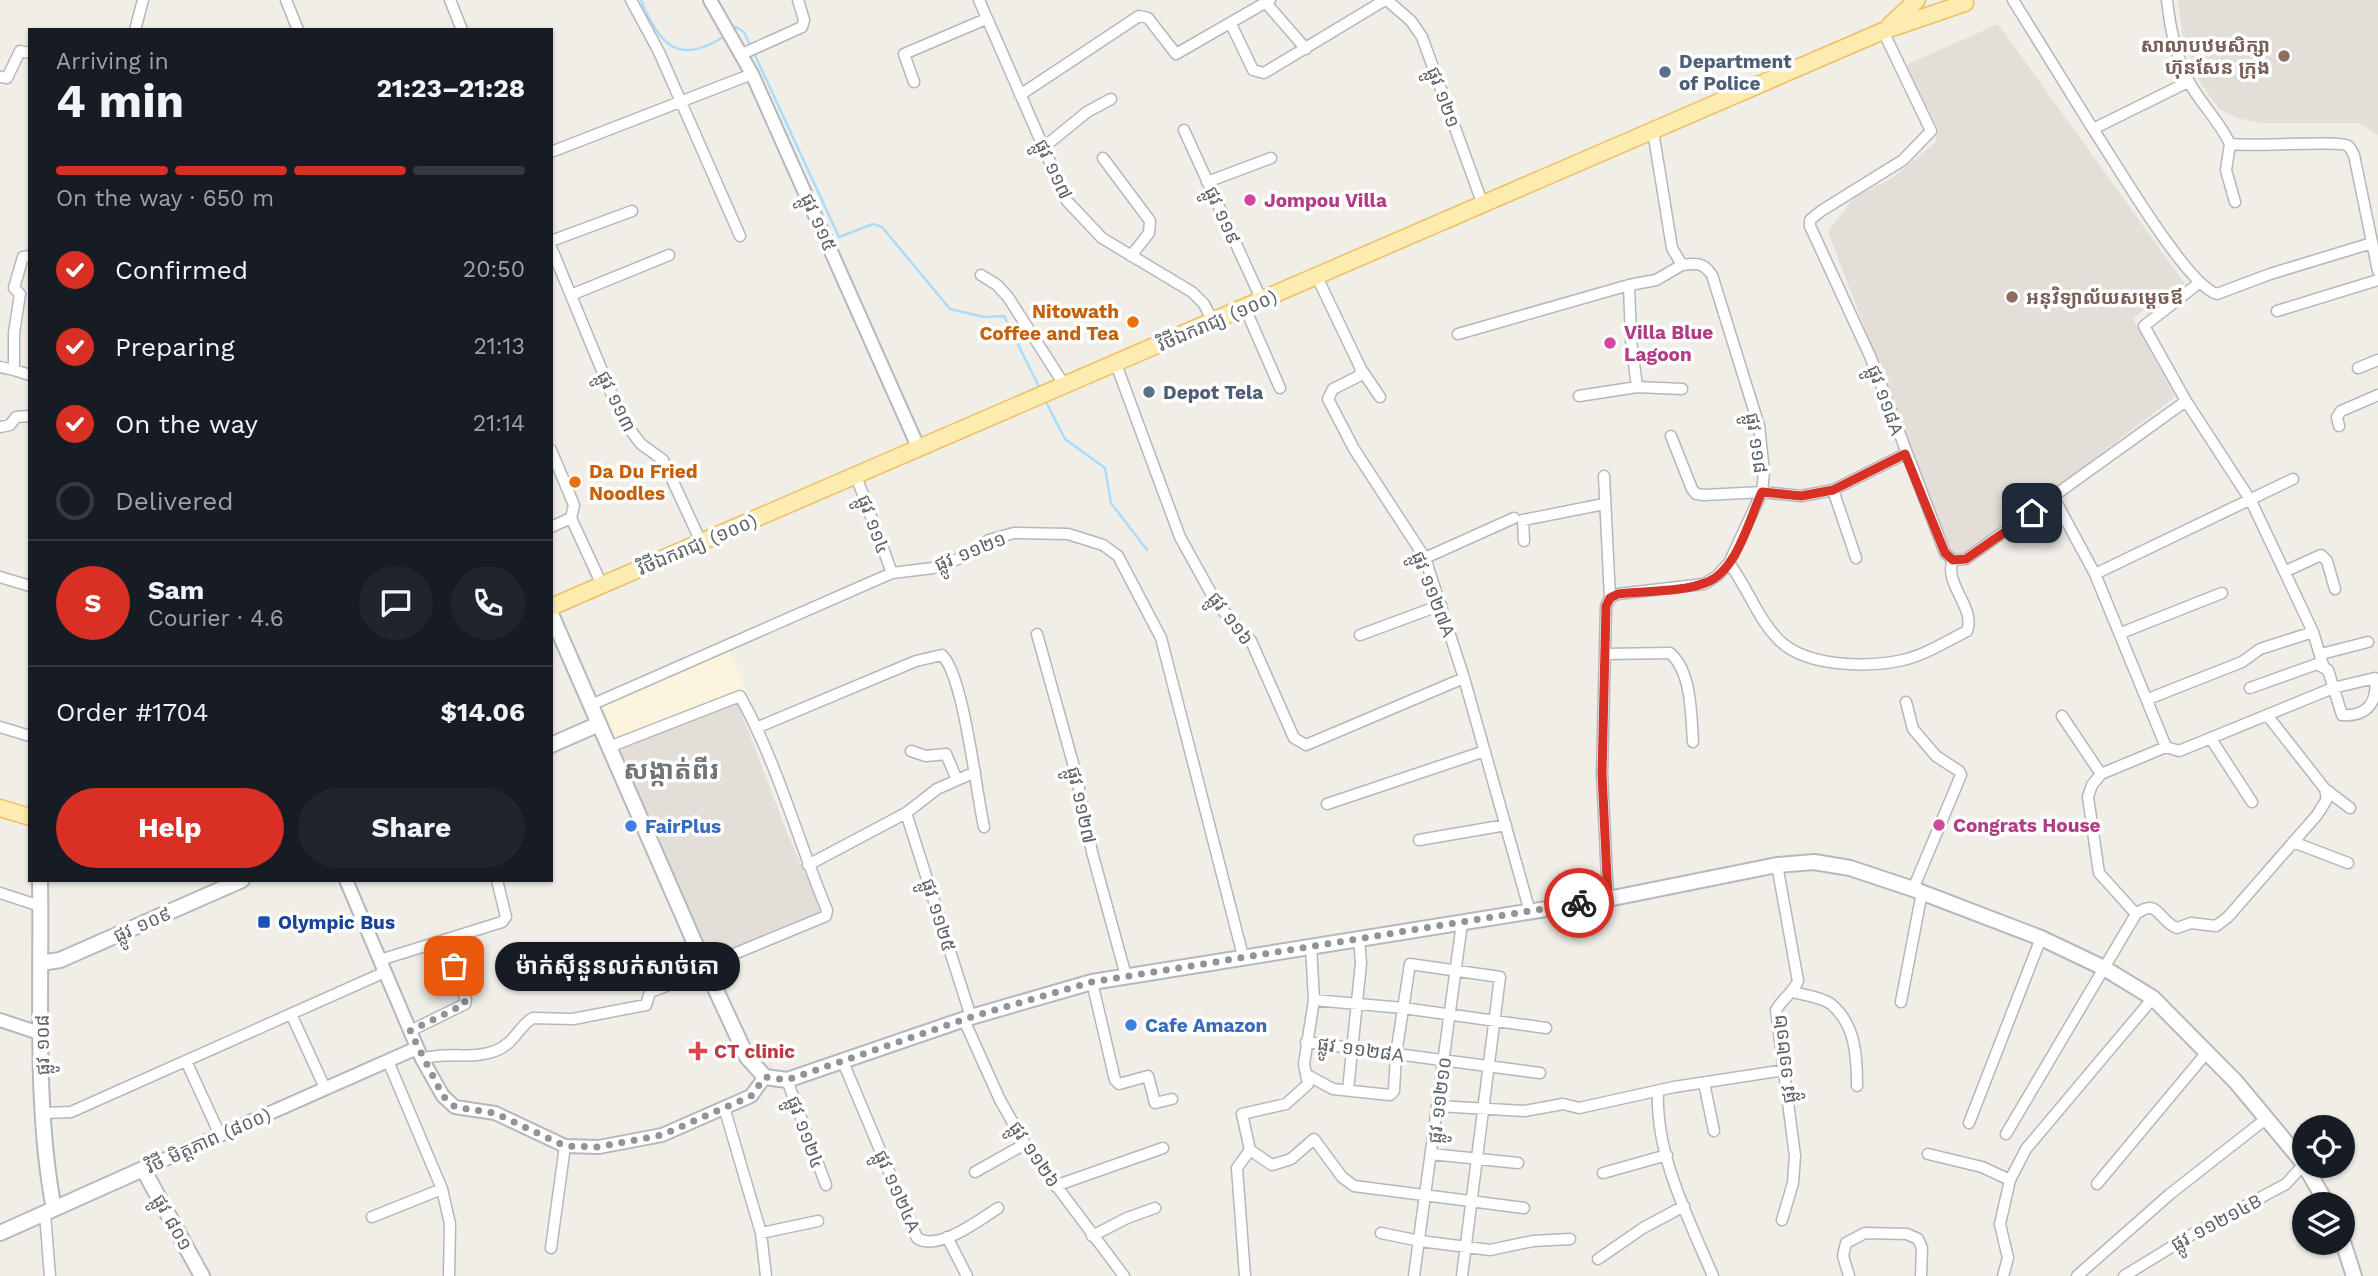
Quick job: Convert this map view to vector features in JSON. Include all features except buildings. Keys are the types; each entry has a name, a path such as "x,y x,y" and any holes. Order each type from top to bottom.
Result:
{"main road":[{"path":"1883,31 1917,0"},
{"path":"1883,31 1967,1"},
{"name":"វិថីឯករាជ្យ (១០០)","path":"553,606 1883,31"},
{"path":"553,619 747,1057 765,1077 787,1080 967,1018 1092,982 1203,962 1530,912 1777,865 1814,862 1850,868 1918,891 2041,938 2104,968 2153,998 2208,1051 2292,1149"},
{"path":"553,744 599,724"},
{"path":"0,808 28,816"},
{"name":"ផ្លូវ ១០៨","path":"40,882 44,1113 50,1211"},
{"name":"ផ្លូវ ១០៩","path":"41,963 60,960 237,882"},
{"name":"វិថី មិត្តភាព (៨០០)","path":"0,1233 144,1169"},
{"name":"ផ្លូវ ៨០១","path":"144,1169 202,1276"},
{"path":"2347,1255 2354,1276"}],"street":[{"path":"136,28 143,0"},
{"path":"286,0 297,28"},
{"path":"450,0 461,28"},
{"path":"631,0 682,103 740,236"},
{"name":"ផ្លូវ ១១៥","path":"710,0 752,74 919,449"},
{"path":"739,48 802,27 804,20 798,0"},
{"name":"ផ្លូវ ១១៧","path":"979,0 1067,201 1102,238 1192,292 1204,304 1213,322"},
{"path":"1231,24 1253,70 1259,73 1306,49 1386,0"},
{"name":"ផ្លូវ ១២១","path":"1386,0 1411,21 1422,37 1483,205"},
{"path":"2013,0 2162,236 2199,283 2217,295 2270,274 2372,243"},
{"path":"2167,0 2171,35 2188,82 2219,121 2230,144 2225,170 2235,202"},
{"path":"1020,95 1139,16 1148,18 1176,54 1268,1 1306,49"},
{"path":"914,82 904,54 986,19"},
{"name":"ផ្លូវ ១១៨A","path":"1883,31 1931,131 1903,160 1821,211 1810,220 1810,226 1870,356 1905,454 1945,553 1953,560"},
{"path":"0,77 7,78 20,51 28,53"},
{"path":"553,151 752,74"},
{"path":"2093,128 2188,82"},
{"path":"1044,147 1087,112 1111,99"},
{"name":"ផ្លូវ ១១៩","path":"1184,130 1262,301"},
{"path":"1458,334 1629,285 1656,280 1682,265 1672,248 1653,131"},
{"path":"2230,144 2288,146 2334,141 2348,146 2354,155 2378,271"},
{"path":"1103,158 1150,221 1149,233 1131,256"},
{"path":"1207,181 1271,158"},
{"path":"553,240 632,211"},
{"name":"ផ្លូវ ១១៣","path":"553,252 622,419 641,444 663,460 701,542"},
{"path":"571,295 669,255"},
{"path":"14,370 14,333 20,294 14,288 19,261 28,256"},
{"name":"ផ្លូវ ១១៨","path":"1610,598 1618,594 1704,584 1717,576 1729,563 1762,492 1764,472 1759,426 1712,275 1706,267 1696,263 1682,265"},
{"path":"981,275 997,285 1008,298 1059,389"},
{"path":"1317,277 1361,369 1380,397"},
{"path":"2277,312 2378,280"},
{"path":"2136,914 2099,873 2088,797 2092,785 2101,774 2166,747 2179,751 2333,688 2375,678 2378,693 2374,704 2366,710 2342,715 2333,688 2328,670 2313,632 2251,501 2186,401 2144,326 2199,283"},
{"path":"1629,285 1631,340 1637,387"},
{"path":"1245,308 1280,388"},
{"path":"2358,368 2378,360"},
{"name":"ផ្លូវ ១១៦","path":"1116,364 1180,537 1217,604 1251,641 1294,738 1300,744 1306,745 1464,678"},
{"path":"0,367 28,374"},
{"name":"ផ្លូវ ១១២៧A","path":"1361,369 1359,376 1333,388 1328,399 1354,449 1424,558 1464,678 1530,912"},
{"path":"1579,396 1637,387 1682,389"},
{"path":"2339,426 2337,416 2341,411 2378,395"},
{"path":"1729,563 1744,583 1759,615 1779,640 1801,656 1853,664 1901,661 1967,631 1968,620 1950,572 1953,560 1966,559 2186,401"},
{"path":"0,427 10,425 16,417 28,416"},
{"path":"1671,436 1686,478 1696,494 1762,492 1801,496 1833,490 1905,454"},
{"path":"553,455 574,505 572,518 602,585"},
{"name":"ផ្លូវ ១១៤","path":"856,476 892,573"},
{"path":"1604,476 1610,598 1606,606 1602,774 1608,898"},
{"path":"2095,574 2293,479"},
{"path":"1833,490 1856,558"},
{"path":"2054,498 2095,574 2166,747"},
{"path":"1524,541 1523,520 1604,504"},
{"path":"553,526 572,518"},
{"path":"1424,558 1514,518"},
{"name":"ផ្លូវ ១១២១","path":"591,705 892,573 933,568 961,558 989,540 1014,533 1068,534 1103,545 1118,556 1161,638 1242,956"},
{"path":"2286,572 2321,555 2327,561 2335,589"},
{"path":"0,577 28,585"},
{"path":"2121,633 2222,593"},
{"path":"1360,635 1440,605"},
{"path":"2148,699 2242,662 2260,649 2313,632"},
{"name":"ផ្លូវ ១១២៧","path":"1037,634 1076,774 1092,852 1126,976"},
{"path":"2250,688 2368,642"},
{"path":"1605,654 1670,653 1676,658 1689,703 1693,742"},
{"path":"756,728 916,661 942,655 951,670 985,827"},
{"path":"420,1053 492,1052 506,1046 533,1018 573,1019 646,1005 650,992 825,916 827,911 784,795 740,696 609,747"},
{"path":"1901,1002 1918,891 1961,775 1936,756 1913,729 1906,702"},
{"path":"2267,715 2325,789 2350,808"},
{"path":"2062,716 2101,774"},
{"path":"0,727 28,735"},
{"path":"2211,739 2252,802"},
{"path":"911,751 926,756 946,754 957,780"},
{"path":"1328,804 1485,751"},
{"path":"808,865 906,813 937,789 975,772"},
{"path":"2006,1135 2136,914 2147,907 2154,908 2177,928 2191,923 2216,926 2228,918 2324,807 2328,799 2325,789"},
{"name":"ផ្លូវ ១១២៥","path":"906,813 967,1018"},
{"path":"1419,840 1506,825"},
{"path":"2293,842 2348,863"},
{"name":"ផ្លូវ ១១២១២","path":"1777,865 1798,981 1793,992 1782,1000 1776,1010 1794,1156 1793,1183 1782,1220"},
{"path":"347,882 420,1053 443,1096 455,1107 495,1113 565,1146 598,1147 662,1135 751,1096 765,1077"},
{"path":"44,1113 71,1112 291,1014 382,966 443,941 502,922 506,917 497,882"},
{"path":"0,893 40,906"},
{"name":"ផ្លូវ ១១២១០","path":"1414,1276 1462,923"},
{"path":"1348,1090 1361,963 1359,938"},
{"path":"1969,1123 2041,938"},
{"path":"410,1031 465,1004 467,1000 443,941"},
{"name":"ផ្លូវ ១១២៨A","path":"1250,1150 1242,1114 1294,1098 1308,1084 1309,1076 1304,1064 1314,1000 1311,946"},
{"path":"1309,1076 1325,1087 1390,1095 1394,1091 1396,1054 1410,964 1500,977 1462,1276"},
{"path":"1092,982 1115,1080 1126,1083 1148,1076 1155,1102 1172,1098"},
{"path":"1793,992 1829,1002 1842,1017 1857,1049 1857,1086"},
{"path":"2003,1276 2008,1258 2000,1224 2010,1180 2026,1149 2153,998"},
{"path":"1314,1000 1403,1007 1546,1028"},
{"path":"291,1014 325,1088"},
{"name":"ផ្លូវ ១១២៦","path":"967,1018 1000,1100 1025,1144 1124,1276"},
{"path":"0,1020 42,1034"},
{"name":"ផ្លូវ ១១២៨A","path":"1306,1042 1540,1073"},
{"path":"2097,1184 2208,1051"},
{"name":"វិថី មិត្តភាព (៨០០)","path":"144,1169 388,1061 420,1053"},
{"path":"186,1061 220,1135"},
{"path":"388,1061 442,1189 450,1224 449,1274 437,1276"},
{"name":"ផ្លូវ ១១២៤A","path":"843,1062 917,1238 923,1242 947,1237 998,1208"},
{"path":"1437,1106 1483,1111 1524,1111 1563,1104 1579,1108 1658,1091 1785,1070"},
{"name":"ផ្លូវ ១១២៤","path":"787,1080 826,1185"},
{"path":"1704,1083 1714,1131"},
{"path":"1658,1091 1658,1119 1667,1155 1684,1206 1713,1276"},
{"path":"724,1107 761,1233 766,1276"},
{"path":"2077,1276 2170,1194 2267,1118"},
{"path":"1245,1276 1237,1168 1250,1150 1272,1165 1291,1159 1314,1139 1349,1184 1524,1208"},
{"path":"975,1172 1025,1144"},
{"path":"551,1248 565,1146"},
{"path":"1055,1185 1163,1148"},
{"path":"1432,1154 1518,1163"},
{"path":"1928,1154 1982,1167 2010,1180"},
{"path":"1603,1173 1667,1155"},
{"name":"ផ្លូវ ១១២១៤B","path":"2124,1276 2191,1235 2286,1184 2292,1178"},
{"path":"372,1217 442,1189"},
{"path":"1598,1259 1643,1228 1684,1206"},
{"path":"1092,1236 1127,1218 1155,1209"},
{"path":"50,1211 50,1276"},
{"path":"761,1233 818,1221"},
{"path":"1381,1233 1420,1241 1503,1249 1533,1241 1570,1239"},
{"path":"1849,1276 1843,1256 1846,1243 1865,1233 1907,1234 1918,1239 1922,1248 1921,1276"},
{"path":"947,1237 967,1276"}],"shaded area":[{"name":"សាលាបឋមសិក្សា ហ៊ុនសែន ក្រុង","path":"2178,0 2378,0 2378,135 2359,123 2261,123 2237,118 2219,109 2198,79 2182,33"},
{"name":"អនុវិទ្យាល័យសម្តេចឪ","path":"1998,24 2185,284 2152,317 2143,310 2133,319 2175,397 1967,555 1959,556 1952,554 1828,232 1855,196 1891,179 1935,143 1938,129 1906,65"},
{"path":"728,646 748,697 615,749 594,702"},
{"path":"737,701 787,833 821,909 820,916 708,960 615,749"}],"waterway":[{"path":"641,0 655,29 673,46 683,50 695,49 710,45 726,35"},
{"path":"731,31 736,27 744,32 751,47"},
{"path":"754,53 839,237 873,224 882,227 950,309 984,317 1004,316 1041,391"},
{"path":"1045,400 1065,439 1105,468 1111,503 1147,550"}],"way so far":[{"path":"454,966 467,1000 465,1004 410,1031 443,1096 455,1107 495,1113 565,1146 598,1147 662,1135 751,1096 765,1077 787,1080 971,1017 1092,982 1579,903"}],"place":[{"name":"សាលាបឋមសិក្សា ហ៊ុនសែន ក្រុង","path":"2284,56"},
{"name":"Department of Police","path":"1665,72"},
{"name":"Jompou Villa","path":"1250,200"},
{"name":"អនុវិទ្យាល័យសម្តេចឪ","path":"2012,297"},
{"name":"Nitowath Coffee and Tea","path":"1133,322"},
{"name":"Villa Blue Lagoon","path":"1610,343"},
{"name":"Depot Tela","path":"1149,392"},
{"name":"Da Du Fried Noodles","path":"575,482"},
{"name":"Congrats House","path":"1939,825"},
{"name":"FairPlus","path":"631,826"},
{"name":"Olympic Bus","path":"264,922"},
{"name":"ម៉ាក់សុីនួនលក់សាច់គោ","path":"454,966"},
{"name":"Cafe Amazon","path":"1131,1025"},
{"name":"CT clinic","path":"698,1051"}],"district":[{"name":"សង្កាត់ពីរ","path":"671,770"}],"route":[{"path":"1579,903 1608,898 1602,774 1606,606 1610,598 1618,594 1704,584 1717,576 1729,563 1762,492 1801,496 1833,490 1905,454 1945,553 1953,560 1966,559 2032,513"}]}
